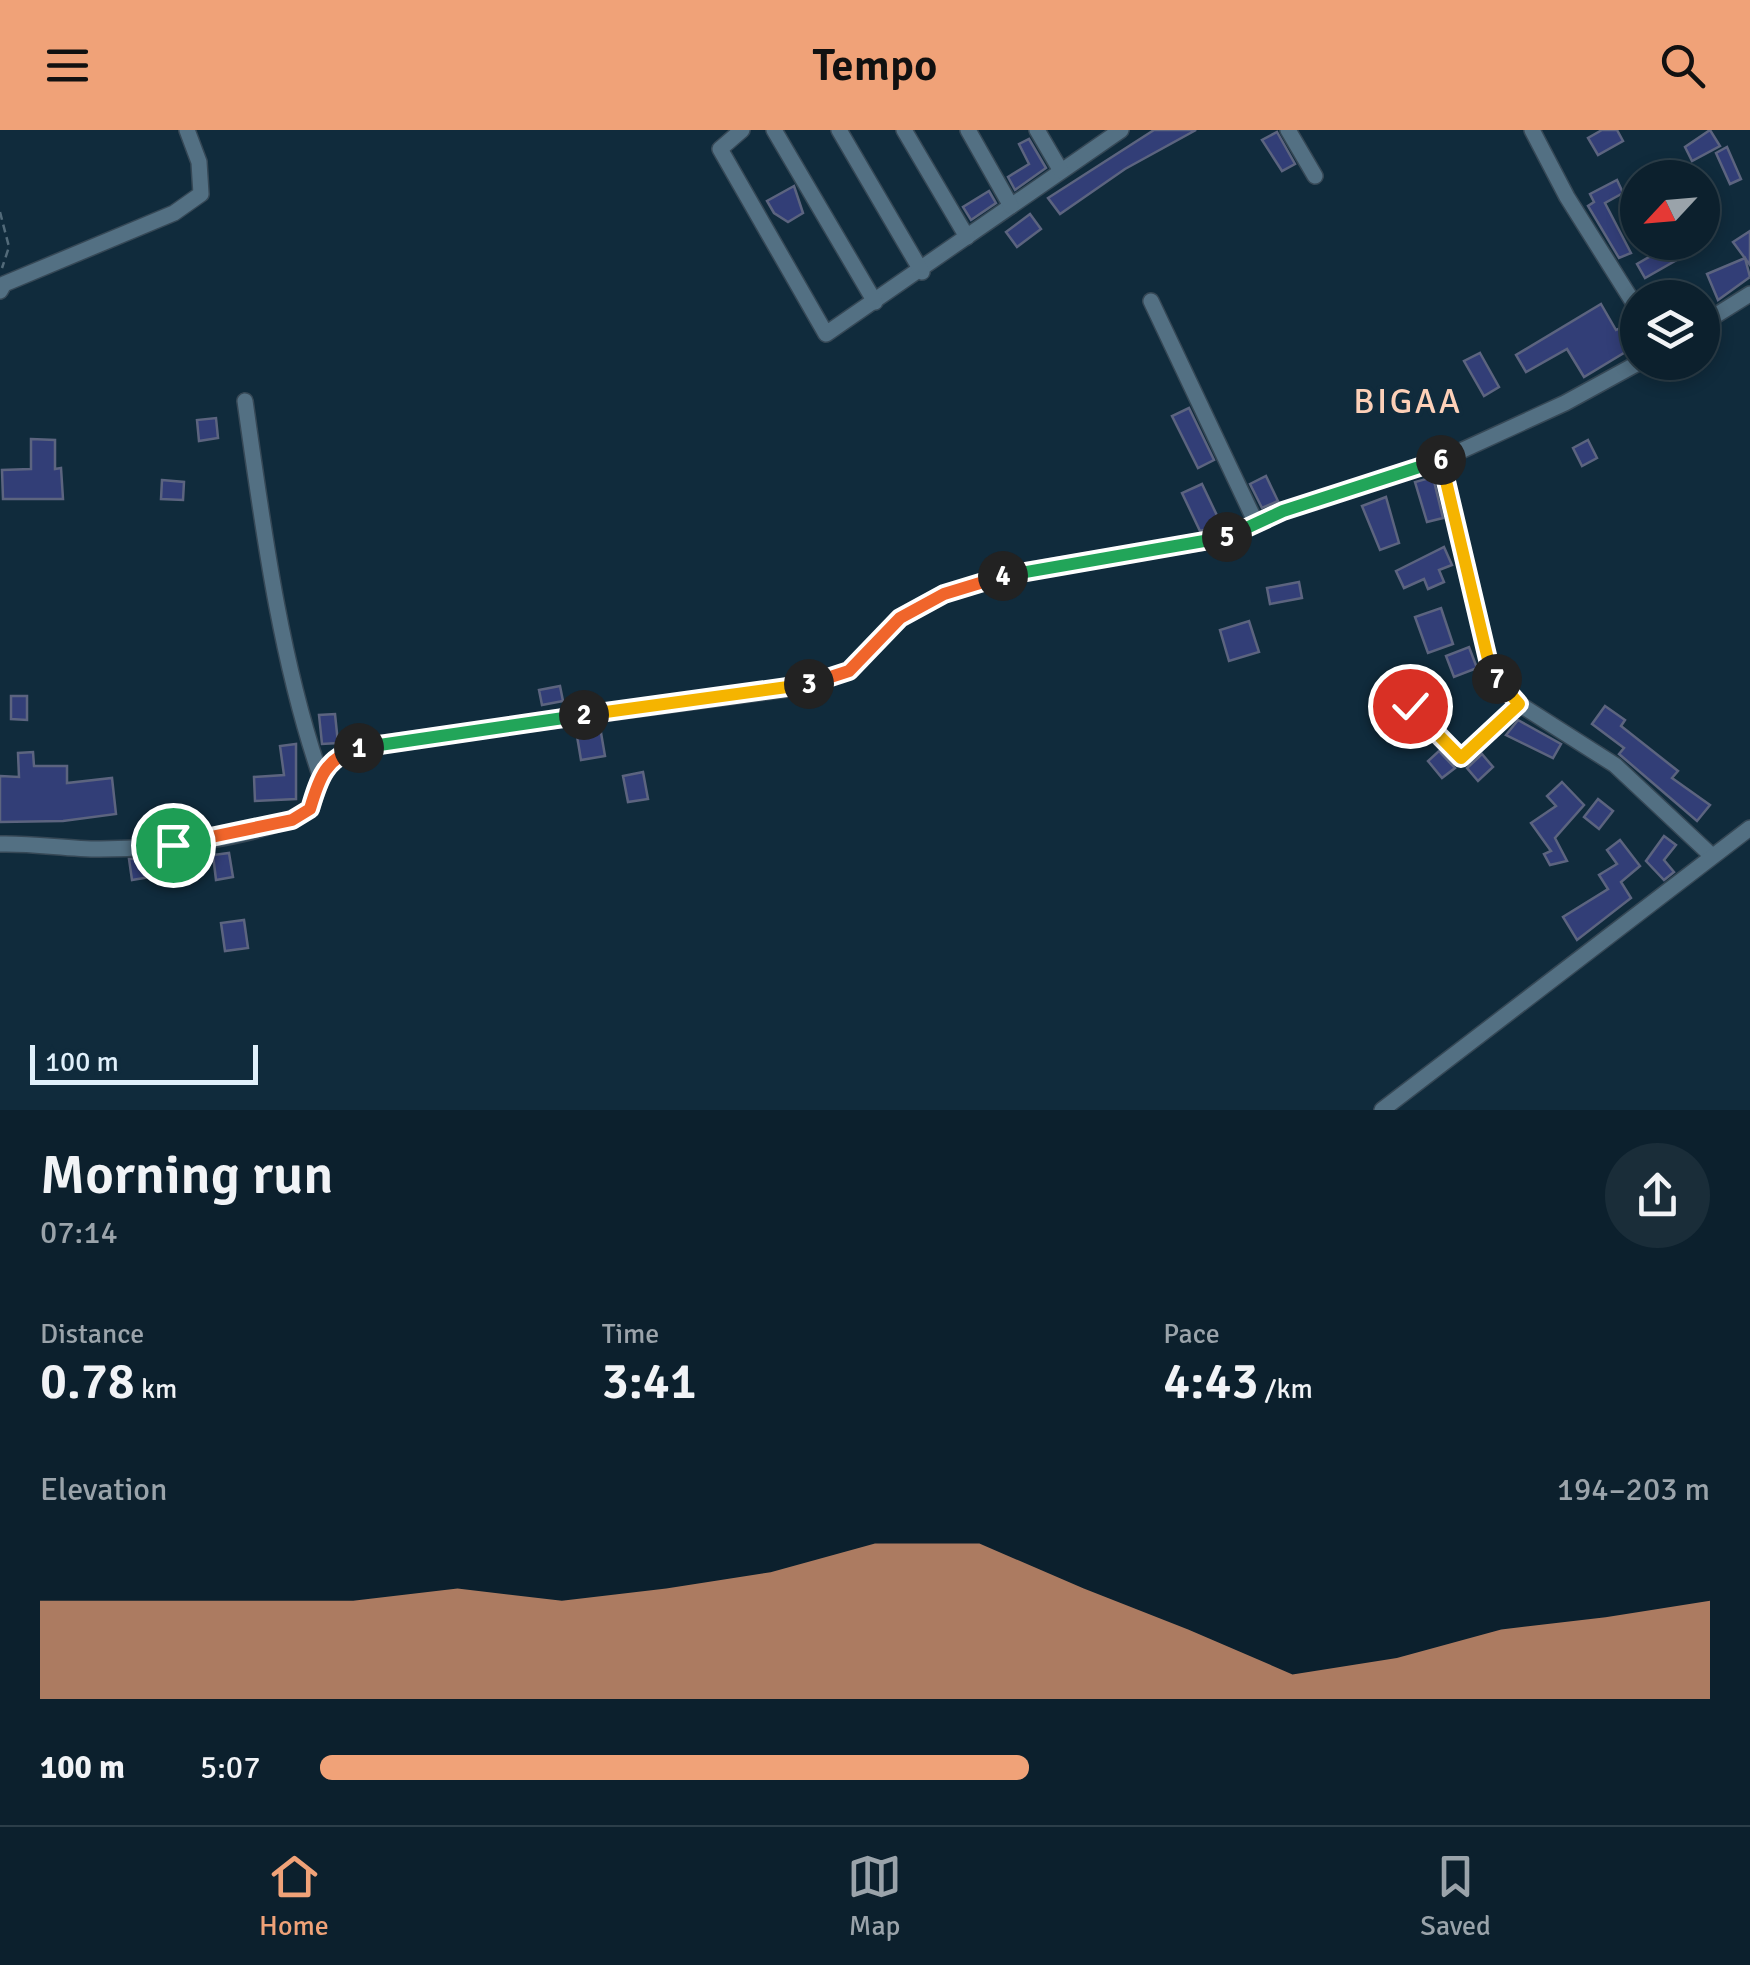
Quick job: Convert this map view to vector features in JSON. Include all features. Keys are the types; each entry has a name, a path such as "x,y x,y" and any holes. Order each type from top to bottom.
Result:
{"street":[{"path":"0,291 4,284 174,213 201,194 199,162 187,130"},
{"path":"742,130 720,148 826,334 922,272 1121,130"},
{"path":"774,130 875,302"},
{"path":"839,130 922,272"},
{"path":"904,130 968,237"},
{"path":"968,130 1011,206"},
{"path":"1037,130 1061,171"},
{"path":"1288,130 1315,176"},
{"path":"1532,130 1566,197 1620,282"},
{"path":"1720,313 1750,294"},
{"path":"1151,301 1256,523"},
{"path":"0,844 98,849 173,845 292,820 310,809 320,775 342,752 363,746 795,688 849,671 900,618 944,594 1019,572 1221,539 1256,523 1441,460 1620,373"},
{"path":"244,400 270,572 302,723 320,775"},
{"path":"1441,460 1491,672 1519,704 1615,765 1712,856"},
{"path":"1410,706 1461,758 1519,704"},
{"path":"1382,1110 1750,828"}],"path":[{"path":"0,212 9,247 0,275"}],"building":[{"path":"1154,130 1196,130 1125,169 1060,214 1048,198"},
{"path":"1602,130 1617,130 1623,141 1598,155 1588,138"},
{"path":"1710,130 1720,146 1694,160 1685,147"},
{"path":"1277,132 1295,164 1282,171 1262,140"},
{"path":"1029,139 1046,168 1015,190 1008,177 1029,164 1019,144"},
{"path":"1727,147 1741,179 1730,184 1716,153"},
{"path":"1617,180 1620,195 1605,203 1620,232 1620,258 1588,206 1594,202 1590,194"},
{"path":"794,186 803,213 788,222 774,213 767,201"},
{"path":"989,191 996,203 971,220 963,207"},
{"path":"1030,214 1041,229 1017,247 1006,232"},
{"path":"1750,231 1750,265 1733,242"},
{"path":"1745,258 1750,277 1720,299 1720,280 1710,280 1707,274"},
{"path":"1644,260 1677,260 1645,278 1637,264"},
{"path":"1601,304 1616,330 1620,328 1620,355 1584,377 1567,349 1526,372 1516,355"},
{"path":"1480,353 1499,387 1484,396 1464,361"},
{"path":"1189,408 1214,460 1198,468 1172,416"},
{"path":"216,418 218,438 199,441 197,420"},
{"path":"31,439 55,440 55,469 61,468 63,499 3,499 2,470 31,469"},
{"path":"1588,440 1597,458 1582,466 1573,448"},
{"path":"1266,476 1278,501 1262,508 1250,484"},
{"path":"1433,477 1443,518 1427,522 1415,482"},
{"path":"162,480 184,482 183,500 161,499"},
{"path":"1202,484 1222,526 1200,531 1182,493"},
{"path":"1386,497 1399,543 1380,550 1362,506"},
{"path":"1444,547 1452,565 1439,570 1444,582 1428,589 1424,579 1404,588 1396,571"},
{"path":"1299,582 1302,598 1270,604 1267,588"},
{"path":"1441,608 1453,644 1428,653 1415,617"},
{"path":"1249,621 1259,652 1229,661 1220,630"},
{"path":"1469,647 1477,668 1454,677 1446,656"},
{"path":"560,686 563,701 542,705 539,690"},
{"path":"11,696 27,696 27,720 11,719"},
{"path":"1605,706 1625,720 1621,726 1678,771 1672,778 1710,805 1697,821 1619,754 1624,748 1592,724"},
{"path":"335,714 338,743 322,744 319,715"},
{"path":"1518,720 1561,744 1553,758 1506,735"},
{"path":"600,727 605,756 581,760 576,730"},
{"path":"296,744 296,799 255,801 254,777 284,775 280,746"},
{"path":"1439,751 1455,768 1442,778 1428,761"},
{"path":"33,752 34,766 67,766 67,783 112,778 116,814 63,821 0,822 0,776 19,777 18,753"},
{"path":"1482,754 1493,767 1478,781 1467,768"},
{"path":"643,772 648,799 628,802 623,776"},
{"path":"1562,782 1584,805 1555,838 1567,861 1550,865 1544,854 1551,851 1531,823 1556,806 1547,796"},
{"path":"1598,799 1613,811 1599,829 1584,817"},
{"path":"1664,836 1676,845 1664,860 1674,872 1664,880 1646,861"},
{"path":"1620,840 1640,866 1621,882 1631,898 1577,940 1563,917 1608,889 1599,875 1617,864 1607,850"},
{"path":"229,853 233,877 216,880 213,855"},
{"path":"148,858 150,877 132,880 129,859"},
{"path":"244,920 248,948 225,951 221,923"}],"district":[{"name":"BIGAA","path":"1408,401"}],"route":[{"path":"173,845 292,820 310,809 320,775 342,752 512,724 795,688 849,671 900,618 944,594 1019,572 1221,539 1283,511 1441,460 1491,672 1519,704 1461,758 1410,706"}]}
